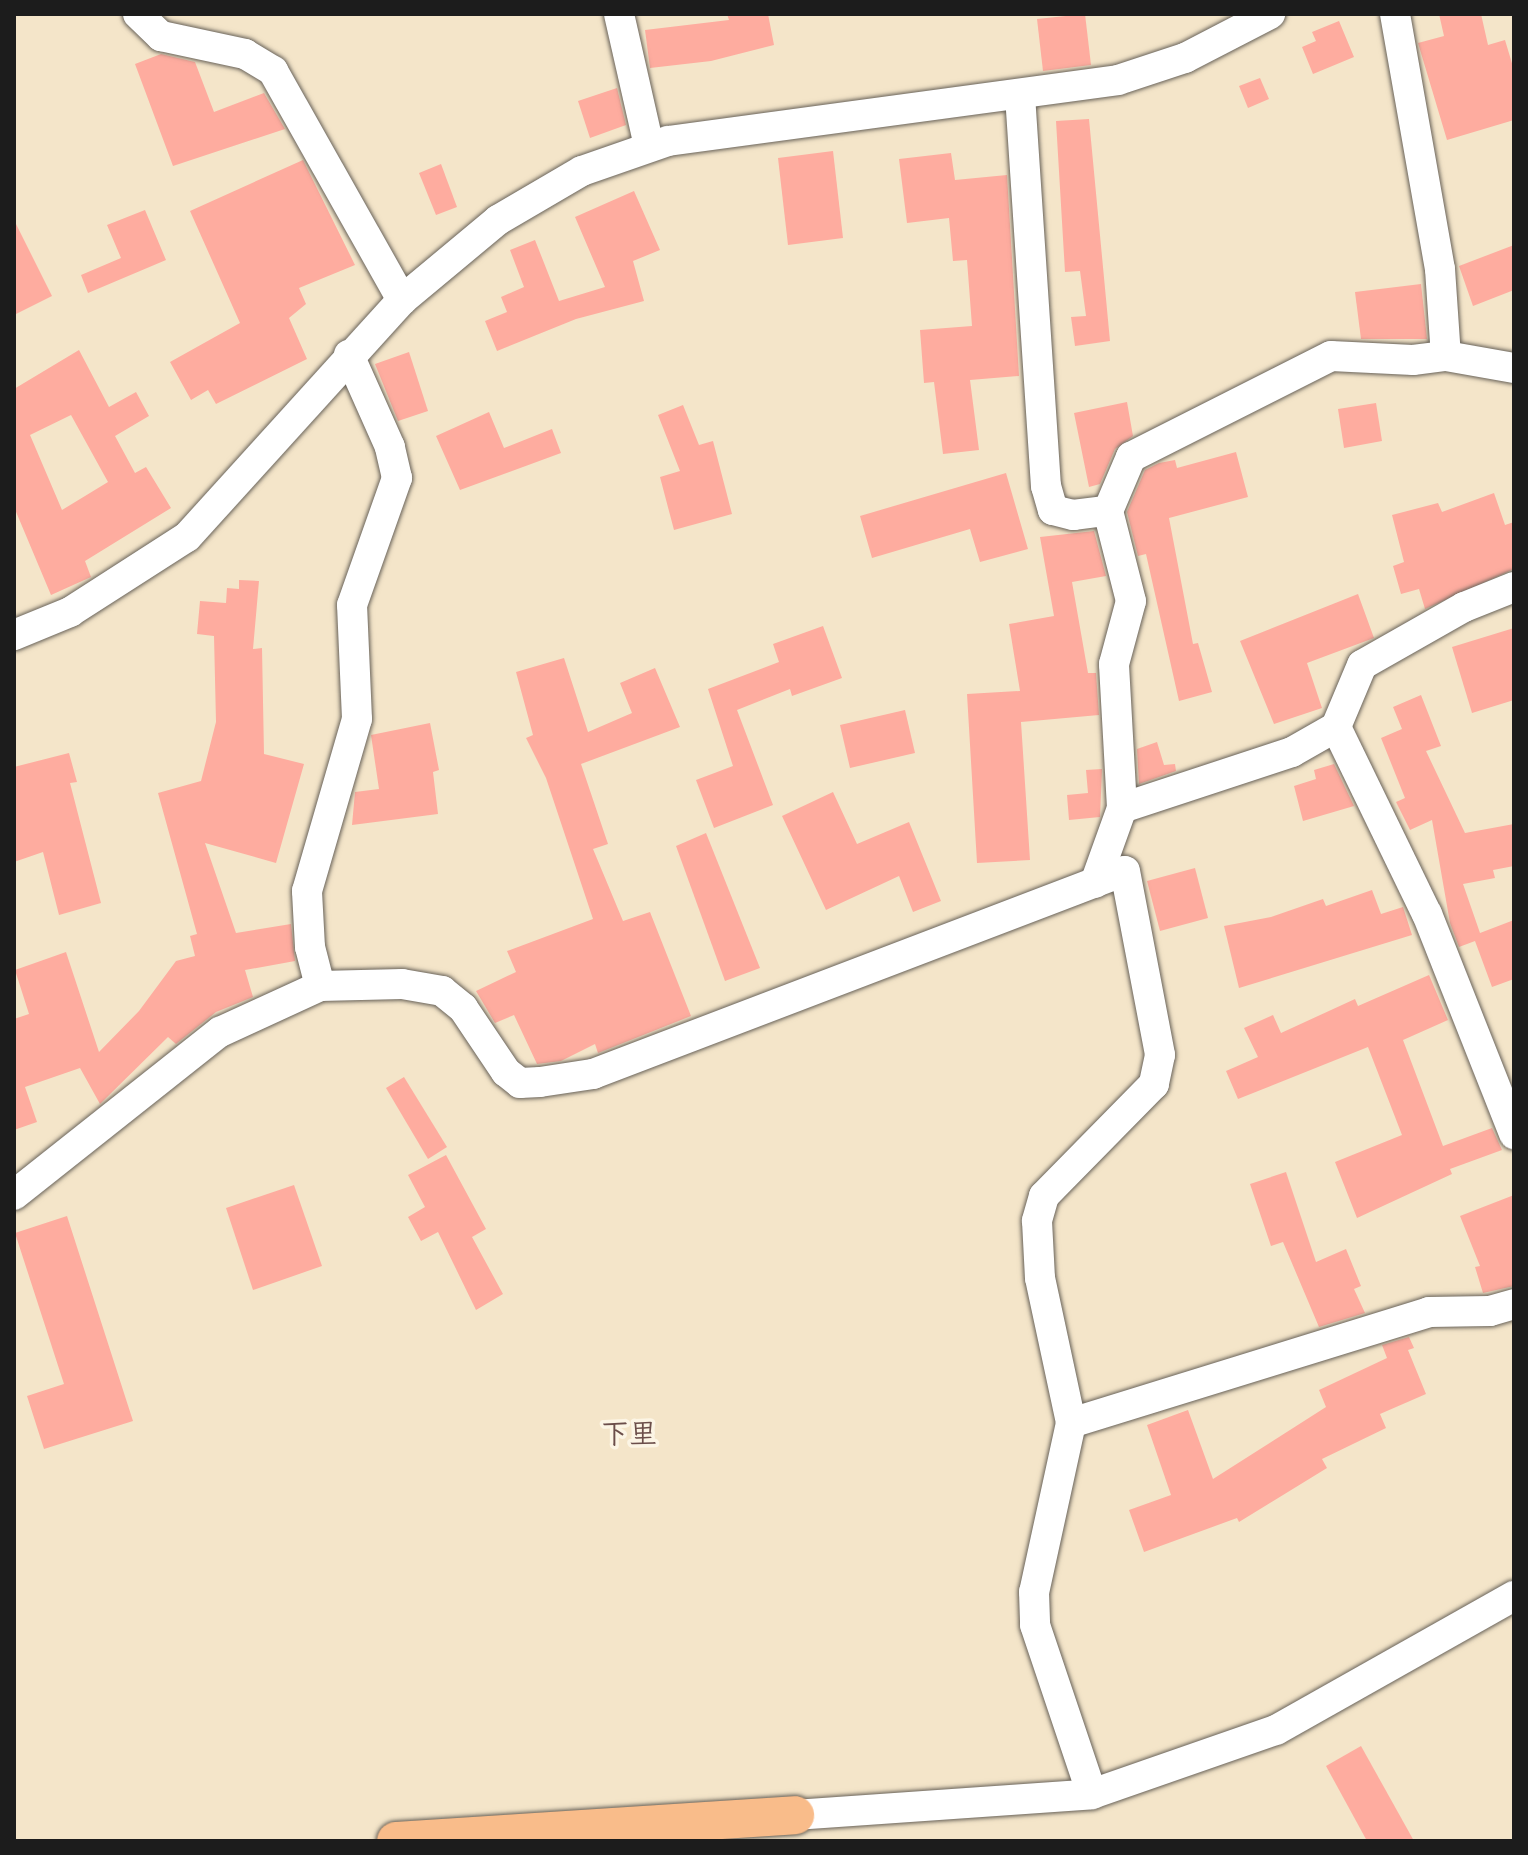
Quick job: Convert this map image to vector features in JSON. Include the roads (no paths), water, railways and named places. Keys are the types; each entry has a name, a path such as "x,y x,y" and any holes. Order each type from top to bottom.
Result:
{"main road":[{"path":"396,1841 795,1815"}],"street":[{"path":"138,14 161,36 245,54 273,71 402,300"},
{"path":"619,14 649,146"},
{"path":"14,635 70,612 187,537 402,300 456,251 539,194 582,171 649,146 1118,80 1185,58 1270,14"},
{"path":"1395,14 1440,269 1446,356"},
{"path":"1020,95 1046,486 1053,510 1073,515 1108,511"},
{"path":"320,986 310,947 307,891 357,719 352,605 397,478 390,447 349,355"},
{"path":"1095,883 1122,808 1114,664 1131,601 1108,511 1131,457 1331,356 1413,360 1446,356 1514,368"},
{"path":"1122,808 1141,806 1292,752 1336,727 1362,665 1464,607 1514,587"},
{"path":"1336,727 1427,914 1514,1134"},
{"path":"14,1195 220,1032 320,986 402,984 442,991 463,1008 506,1072 520,1083 540,1082 593,1074 1125,871 1160,1055 1154,1084 1044,1196 1037,1221 1040,1278 1071,1423 1034,1592 1035,1625 1092,1794"},
{"path":"1071,1423 1429,1312 1490,1311 1514,1304"},
{"path":"795,1815 1092,1794 1276,1730 1514,1596"}],"district":[{"name":"下里","path":"629,1436"}]}
